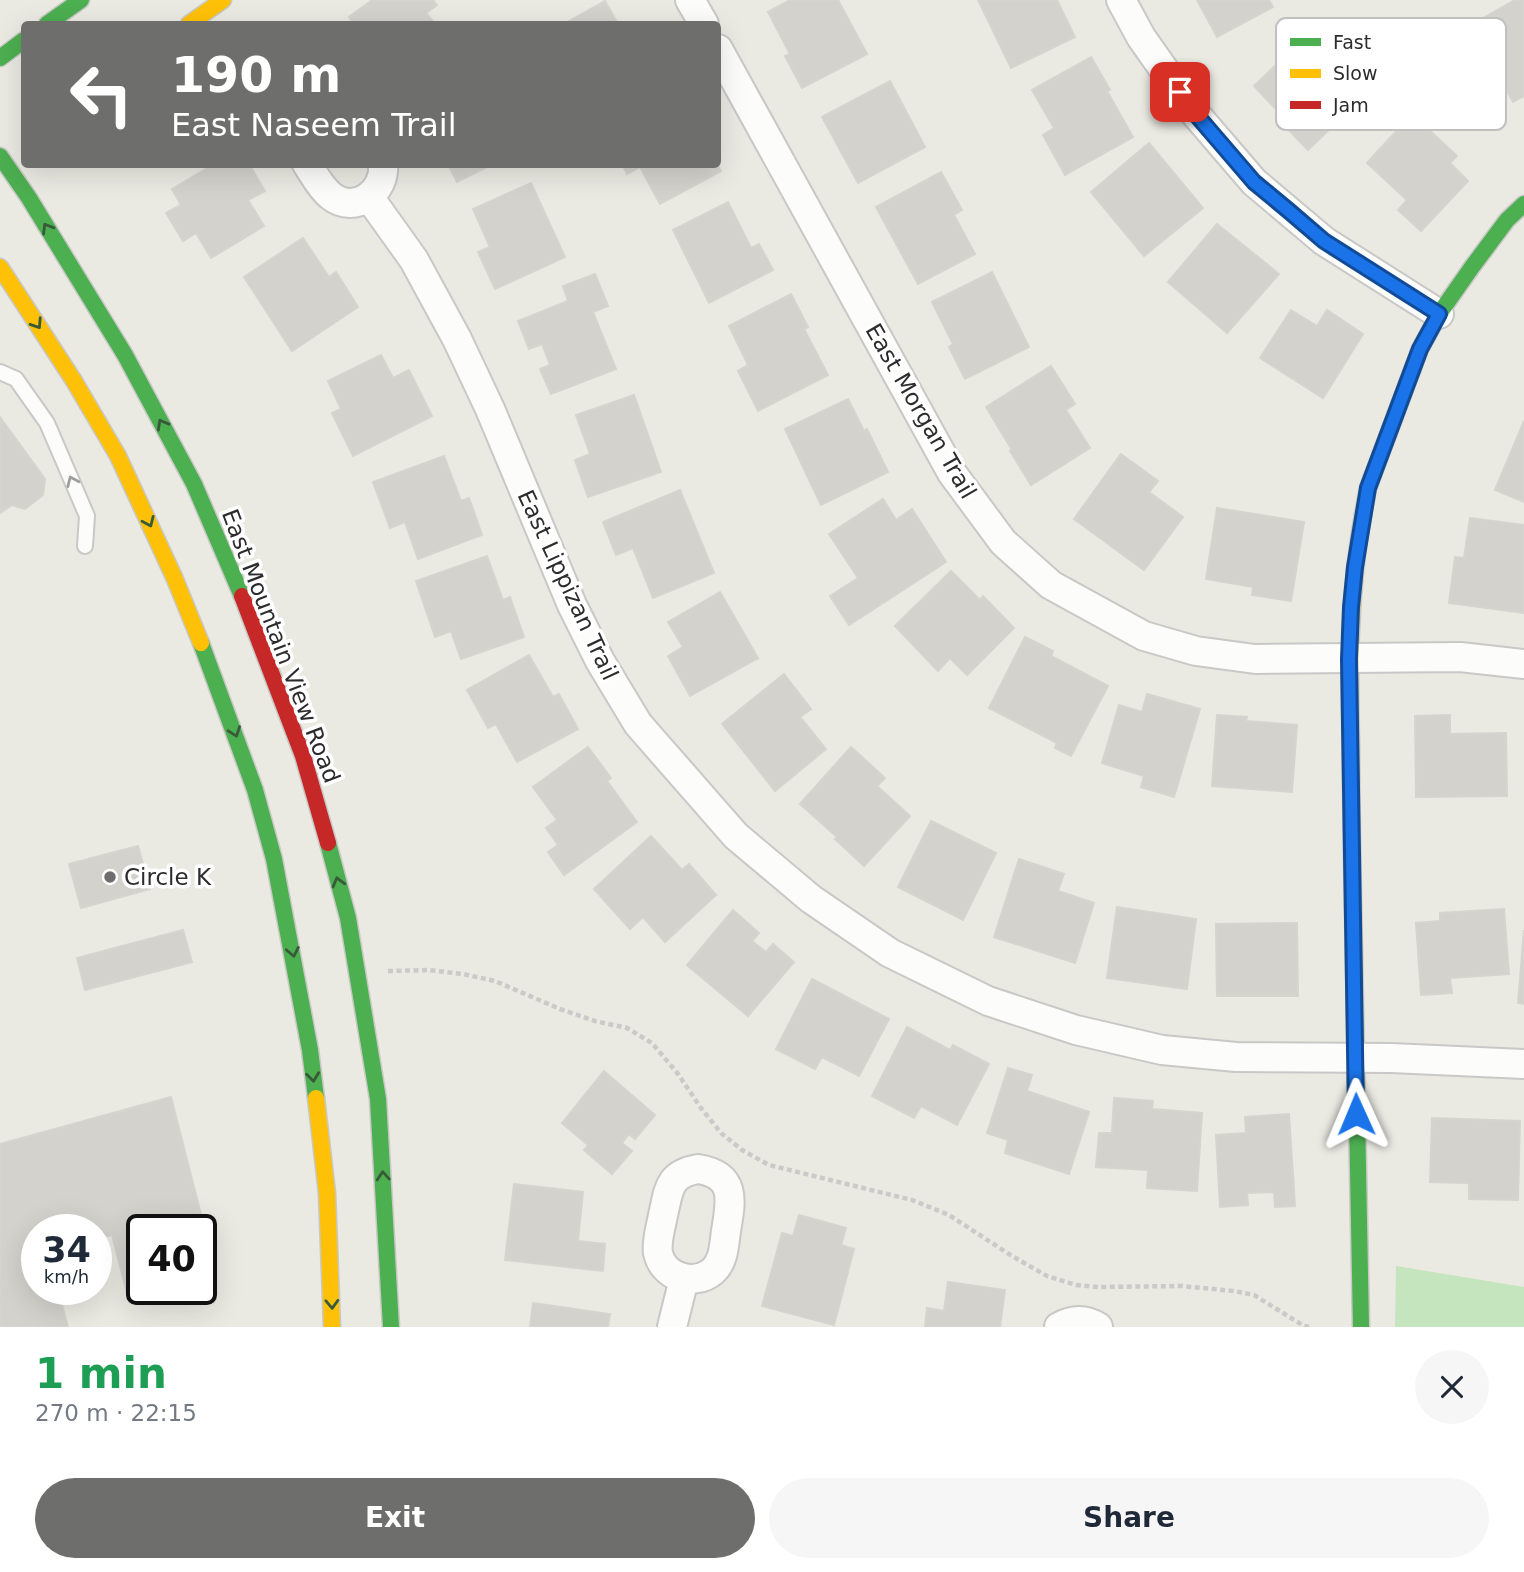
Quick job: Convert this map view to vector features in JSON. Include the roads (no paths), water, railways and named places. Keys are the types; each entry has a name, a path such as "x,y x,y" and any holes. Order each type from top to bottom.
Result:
{"main road":[{"path":"51,21 81,0"},
{"path":"193,21 223,0"},
{"path":"0,58 21,42"},
{"name":"East Mountain View Road","path":"4,158 125,355 188,472 247,605 303,756 348,918 378,1099 391,1327"},
{"path":"1361,1327 1349,659 1356,559 1368,488 1420,349 1439,314 1507,220 1524,204"},
{"path":"0,267 74,381 118,457 145,511 190,616 255,790 276,871 310,1050 327,1193 332,1327"}],"street":[{"path":"690,0 702,21"},
{"path":"1121,0 1142,37 1193,111 1254,182 1324,241 1439,314"},
{"name":"East Morgan Trail","path":"721,54 952,473 1003,542 1051,585 1144,636 1196,651 1255,659 1460,657 1524,664"},
{"path":"310,168 332,197 341,202 352,203 365,200 380,186 383,168"},
{"name":"East Lippizan Trail","path":"369,197 414,260 457,339 490,409 572,605 600,661 638,724 736,836 811,900 890,953 988,1002 1076,1030 1162,1050 1236,1058 1391,1058 1524,1065"},
{"path":"672,1327 684,1279"},
{"path":"1059,1327 1076,1320 1098,1327"}],"lane":[{"path":"0,372 16,379 47,423 88,516 85,546"}],"place":[{"name":"Circle K","path":"110,877"}]}
